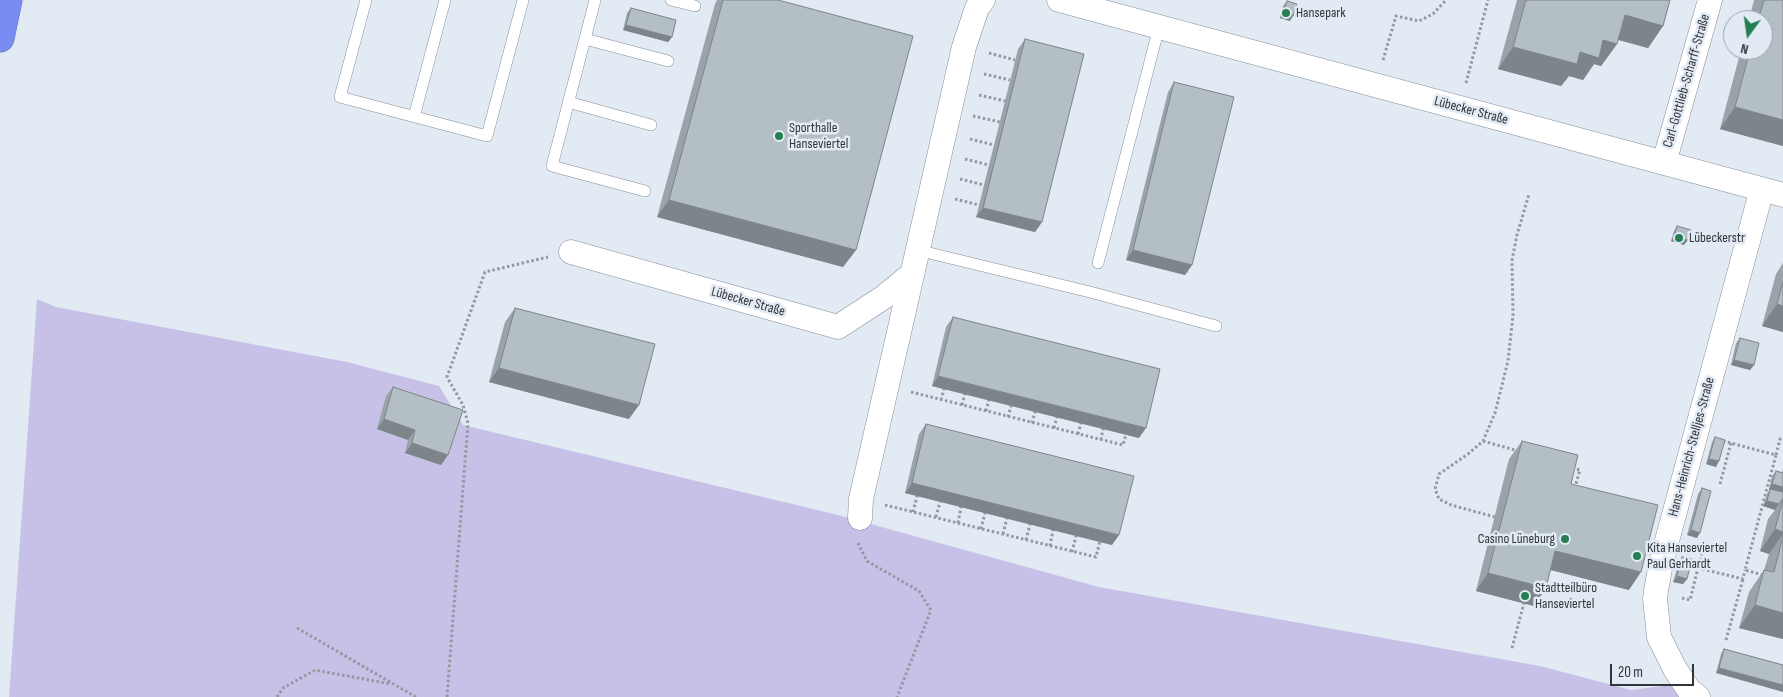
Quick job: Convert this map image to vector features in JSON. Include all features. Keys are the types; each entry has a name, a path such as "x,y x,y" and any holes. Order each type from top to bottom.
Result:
{"highway":[{"path":"0,38 8,0"}],"street":[{"path":"860,508 964,47 977,8 983,0"},
{"name":"Lübecker Straße","path":"1062,0 1772,192"},
{"name":"Carl-Gottlieb-Scharff-Straße","path":"1664,163 1710,0"},
{"name":"Hans-Heinrich-Stelljes-Straße","path":"1698,697 1689,690 1675,669 1659,636 1655,599 1661,563 1696,434 1772,192"},
{"name":"Lübecker Straße","path":"570,252 838,327 884,297 912,274"}],"lane":[{"path":"366,0 340,97 487,136 523,0"},
{"path":"414,117 445,0"},
{"path":"595,0 552,166 644,191"},
{"path":"671,0 695,6"},
{"path":"1098,263 1160,27"},
{"path":"585,39 668,61"},
{"path":"568,102 651,125"},
{"path":"917,250 1090,292 1216,326"}],"path":[{"path":"1376,86 1396,16 1419,21 1433,14 1446,0"},
{"path":"1460,108 1488,0"},
{"path":"1495,517 1451,505 1439,499 1435,489 1439,474 1483,441 1495,413 1508,361 1513,315 1512,260 1529,194"},
{"path":"447,697 468,423 463,405 447,377 485,272 570,252"},
{"path":"886,386 1123,445 1126,434"},
{"path":"941,400 944,389"},
{"path":"962,405 965,394"},
{"path":"986,411 989,400"},
{"path":"1008,417 1011,406"},
{"path":"1032,423 1035,412"},
{"path":"1054,428 1057,417"},
{"path":"1078,434 1081,423"},
{"path":"1101,440 1103,429"},
{"path":"1696,434 1776,455"},
{"path":"1726,640 1780,439 1783,440"},
{"path":"1483,441 1518,452"},
{"path":"1720,484 1731,443"},
{"path":"1568,489 1574,490 1580,470 1571,467"},
{"path":"1766,491 1774,494"},
{"path":"913,512 917,496"},
{"path":"936,518 940,502"},
{"path":"897,697 931,610 919,591 867,561 858,542 860,508 913,512 1096,557 1100,542"},
{"path":"958,523 962,508"},
{"path":"981,529 985,513"},
{"path":"1003,534 1007,518"},
{"path":"1026,540 1030,524"},
{"path":"1050,546 1054,530"},
{"path":"1072,552 1076,536"},
{"path":"1702,554 1698,568 1743,579"},
{"path":"1745,570 1763,575"},
{"path":"1512,648 1524,603"},
{"path":"297,628 416,697"},
{"path":"277,697 283,688 315,670 394,685"}],"shaded area":[{"path":"37,299 56,307 347,362 439,386 463,425 838,515 1099,587 1540,666 1631,690 1670,685 1683,697 9,697"}],"building":[{"name":"Sporthalle Hanseviertel","path":"723,0 778,0 913,36 856,250 669,200"},
{"path":"1526,0 1670,0 1663,26 1625,15 1617,44 1603,40 1599,58 1580,52 1577,64 1513,47"},
{"path":"1764,0 1783,0 1783,120 1735,107 1747,60 1773,60 1773,10 1761,10"},
{"path":"1287,1 1297,4 1293,16 1283,13"},
{"path":"631,8 676,20 672,37 626,25"},
{"path":"1025,39 1084,54 1042,222 983,208"},
{"path":"1174,82 1234,97 1192,265 1133,250"},
{"path":"1677,226 1691,230 1688,240 1674,236"},
{"path":"1783,282 1783,306 1777,304"},
{"path":"515,308 655,344 639,405 499,368"},
{"path":"953,317 1160,369 1146,428 938,376"},
{"path":"1740,338 1759,343 1754,365 1734,360"},
{"path":"393,387 463,410 448,455 412,443 415,430 384,419"},
{"path":"926,424 1134,476 1119,535 912,483"},
{"path":"1715,437 1725,440 1719,461 1709,459"},
{"name":"Casino Lüneburg","path":"1522,441 1578,455 1571,484 1658,505 1641,572 1555,551 1546,588 1488,573"},
{"path":"1776,471 1783,473 1783,487 1772,484"},
{"path":"1702,488 1711,491 1700,533 1691,530"},
{"path":"1770,489 1783,492 1783,498 1779,504 1767,501"},
{"path":"1783,500 1783,532 1775,529"},
{"path":"1783,536 1783,613 1755,605 1764,570 1774,572"},
{"path":"1682,557 1692,559 1687,579 1677,576"},
{"path":"1724,649 1783,665 1783,685 1719,668"}],"place":[{"name":"Hansepark","path":"1286,13"},
{"name":"Sporthalle Hanseviertel","path":"779,136"},
{"name":"Lübeckerstr","path":"1679,238"},
{"name":"Casino Lüneburg","path":"1565,539"},
{"name":"Kita Hanseviertel Paul Gerhardt","path":"1637,556"},
{"name":"Stadtteilbüro Hanseviertel","path":"1525,596"}]}
